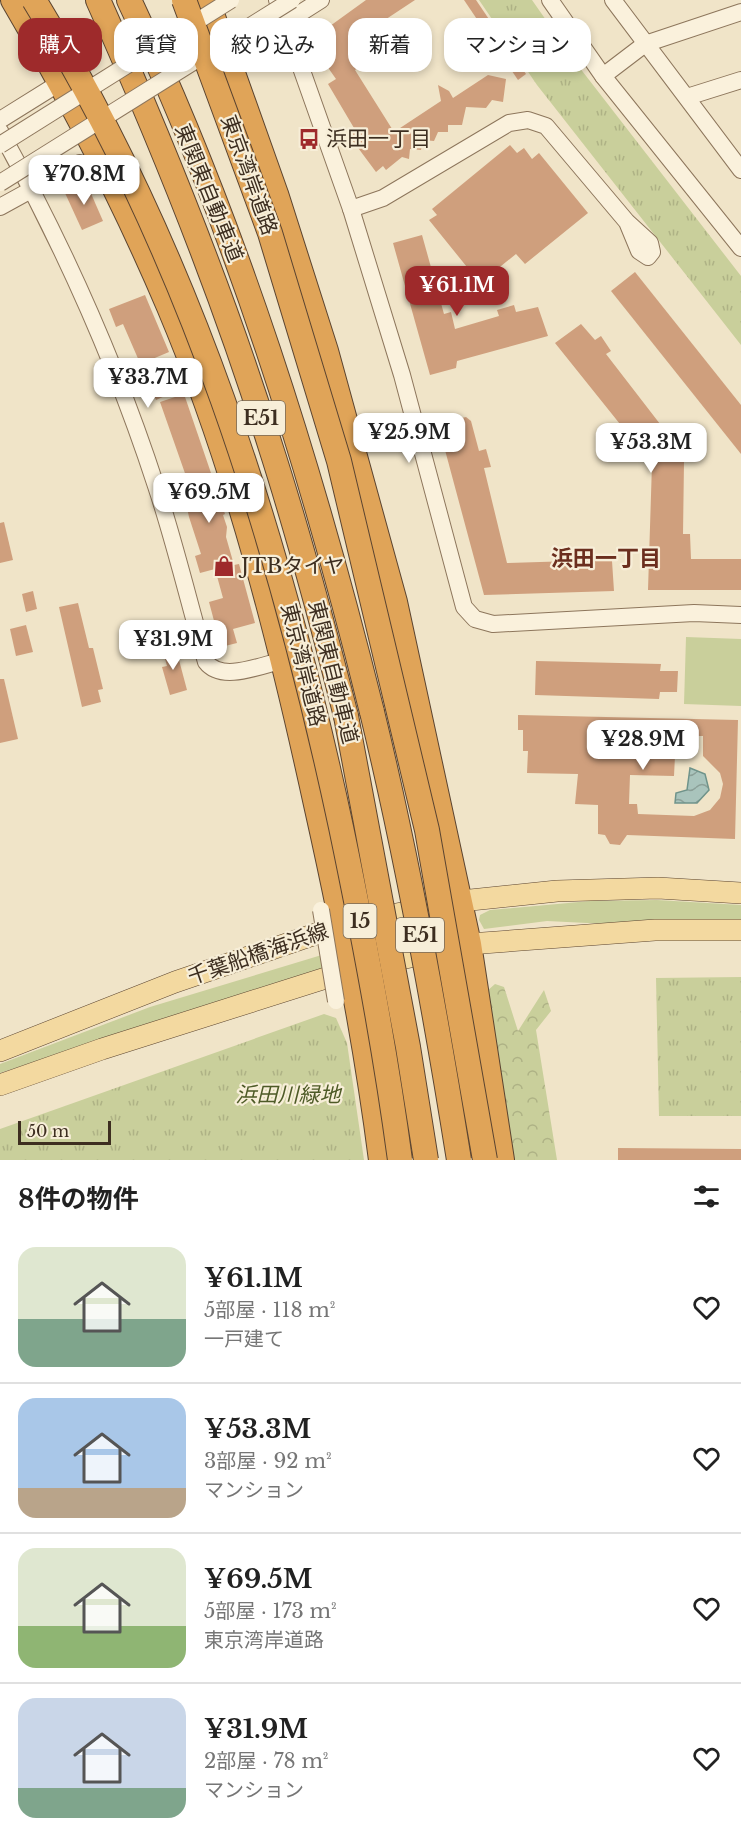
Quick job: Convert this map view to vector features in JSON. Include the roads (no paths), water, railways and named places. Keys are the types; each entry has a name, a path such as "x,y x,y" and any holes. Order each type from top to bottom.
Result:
{"highway":[{"path":"13,0 61,82 111,180 170,309 208,412 257,564 284,660 342,925 381,1160"},
{"name":"東京湾岸道路","path":"34,0 105,126 186,298 226,403 264,520 327,764 375,997 400,1160"},
{"name":"東関東自動車道","path":"98,0 198,240 238,347 309,573 346,717 408,1047 426,1160"},
{"name":"東京湾岸道路","path":"184,0 270,233 339,461 427,830 485,1160"},
{"path":"207,0 213,18"},
{"name":"東関東自動車道","path":"130,2 184,130 263,334 340,587 399,821 459,1160"},
{"path":"233,72 276,194 330,362 395,602 461,901 502,1160"}],"main road":[{"name":"千葉船橋海浜線","path":"0,1051 175,982 342,925 461,901 575,890 658,888 741,893"},
{"name":"千葉船橋海浜線","path":"0,1085 102,1049 351,970 469,944 656,930 741,930"}],"street":[{"path":"0,145 231,0"},
{"path":"277,0 284,18"},
{"path":"0,183 292,0"},
{"path":"295,18 321,0"},
{"path":"550,0 603,76 741,248"},
{"path":"613,0 687,98 735,150 741,170"},
{"path":"603,76 645,44 741,12"},
{"path":"303,72 351,209 402,375 464,607 475,619 493,624 684,614 741,615"},
{"path":"687,98 741,80"},
{"path":"0,120 61,82"},
{"path":"351,209 383,198 509,123 528,120 546,126 627,222"},
{"path":"0,131 32,188 108,356 132,417 157,488 206,662 210,668 224,673 284,660"},
{"path":"0,207 80,163 111,180"},
{"path":"321,910 336,1001"}],"water":[{"path":"690,768 705,774 709,790 697,803 675,803 676,793 687,790"}],"place":[{"name":"浜田一丁目","path":"309,139"},
{"name":"JTBタイヤ","path":"224,566"}],"district":[{"name":"浜田一丁目","path":"606,558"}],"park label":[{"name":"浜田川緑地","path":"288,1095"}]}
